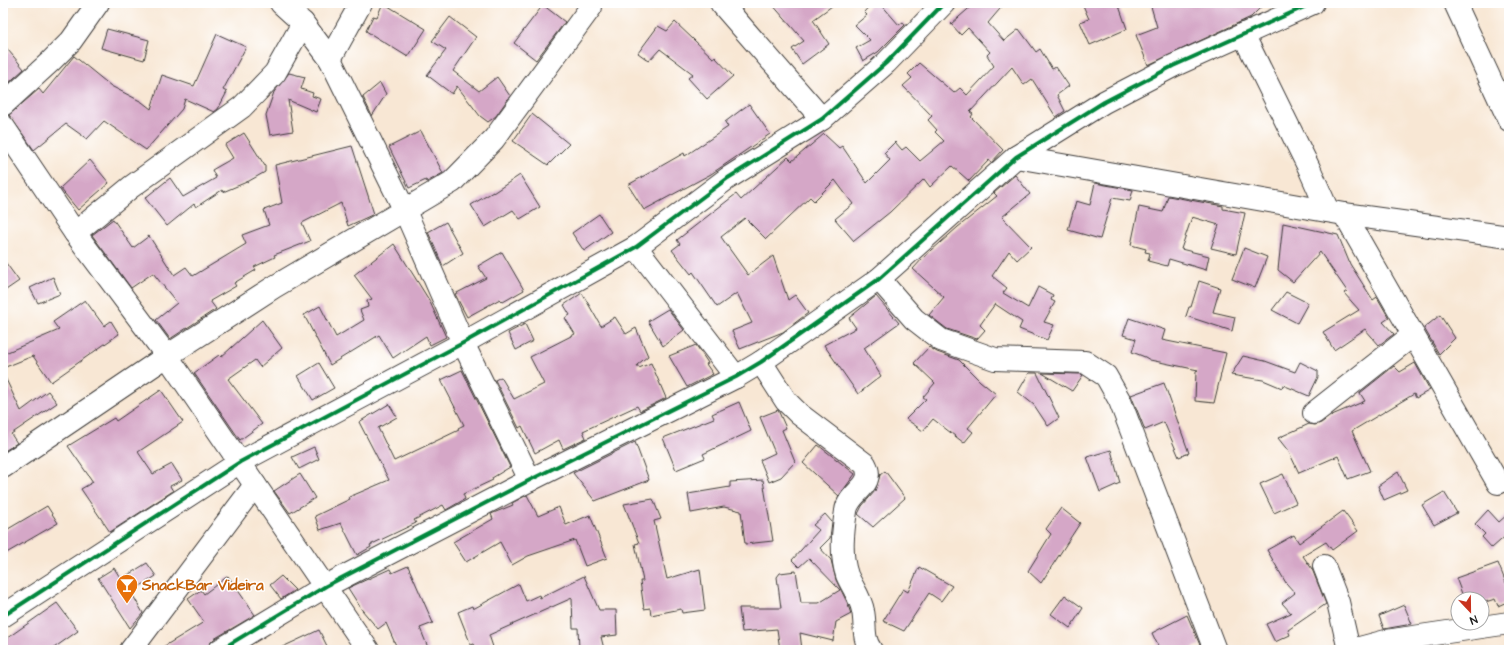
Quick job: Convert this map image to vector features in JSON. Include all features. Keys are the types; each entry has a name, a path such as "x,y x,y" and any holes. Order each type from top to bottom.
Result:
{"street":[{"path":"3,104 71,41 98,3"},
{"path":"281,3 303,23 330,59 405,211 463,343 530,480"},
{"path":"330,59 361,3"},
{"path":"721,3 822,119"},
{"path":"3,616 240,462 463,343 636,247 728,178 822,119 886,63 944,3"},
{"path":"220,650 326,586 530,480 736,377 761,362 879,279 1016,157 1104,102 1173,66 1313,3"},
{"path":"1455,3 1509,120"},
{"path":"3,467 167,356 274,287 452,182 494,139 591,7"},
{"path":"74,233 131,187 242,107 275,73 303,23"},
{"path":"1243,34 1309,168 1412,336 1498,483"},
{"path":"3,126 74,233 167,356 255,486 326,586 368,650"},
{"path":"1016,157 1336,213 1509,237"},
{"path":"636,247 736,377"},
{"path":"879,279 914,319 941,340 995,360 1086,362 1106,376 1120,401 1215,650"},
{"path":"1314,413 1412,336"},
{"path":"761,362 791,405 865,464 869,470 869,476 865,484 846,508 843,563 863,612 866,643 871,650"},
{"path":"131,650 255,486"},
{"path":"1324,566 1338,602 1350,650 1386,642 1509,623"}],"building":[{"path":"383,3 426,29 408,57 366,31 373,16 377,17"},
{"path":"771,3 836,3 813,20 829,44 802,64 792,49 804,41"},
{"path":"872,3 880,3 899,25 903,22 905,25 878,52 863,61 856,48 870,40 855,25 867,15 864,12"},
{"path":"975,3 1005,3 988,23 1004,41 1019,29 1036,52 1040,49 1052,69 1056,67 1069,86 1057,95 1065,111 1056,117 1032,79 1024,85 1012,67 970,112 973,114 971,117 1003,150 991,163 989,160 969,181 952,166 930,187 924,179 890,212 854,241 835,219 853,204 835,180 814,201 810,197 766,239 745,218 721,237 748,275 773,256 788,300 795,295 808,313 783,332 740,349 732,331 752,323 737,293 717,307 693,272 691,274 672,250 680,244 677,240 736,194 741,200 788,157 792,161 824,134 839,148 842,146 867,183 890,160 884,153 895,142 902,150 906,147 920,161 944,141 935,132 937,130 928,120 932,116 903,86 912,78 908,74 919,63 954,93 960,88 967,95 994,66 987,55 990,52 968,28 961,35 951,24"},
{"path":"1082,3 1118,3 1127,29 1090,45 1080,22 1089,19"},
{"path":"1150,3 1265,3 1251,17 1148,65 1136,35 1157,27"},
{"path":"543,5 565,22 536,60 514,43"},
{"path":"450,17 476,37 453,71 479,91 497,77 510,96 496,116 488,122 480,116 457,86 452,94 427,75 446,50 432,41"},
{"path":"675,22 713,58 715,57 733,76 707,99 688,78 693,74 660,49 649,61 638,53 658,26 667,31"},
{"path":"107,29 149,40 144,60 101,48"},
{"path":"217,34 246,47 223,90 227,92 218,109 214,112 185,99 182,109 146,150 104,121 87,139 66,124 34,150 9,115 39,89 43,94 74,56 111,86 142,102 151,109 162,75 194,86"},
{"path":"3,44 24,69 3,88"},
{"path":"289,73 305,77 301,89 313,93 312,96 321,99 316,112 288,100 293,131 270,135 266,115 274,92"},
{"path":"380,83 386,94 372,116 363,97"},
{"path":"749,104 770,134 711,174 644,210 628,185 684,153 685,156 728,127 725,122"},
{"path":"532,114 569,144 548,165 513,141"},
{"path":"421,131 443,173 427,182 426,180 409,188 389,147"},
{"path":"244,133 265,166 265,172 249,181 223,192 222,190 196,207 194,204 167,226 145,198 170,178 183,197 216,178 212,170 233,158 225,145"},
{"path":"352,146 374,214 348,226 341,203 302,223 310,241 274,255 275,257 254,267 256,270 234,283 236,286 210,301 216,309 170,339 156,320 177,303 153,273 131,288 92,235 113,219 133,248 149,236 174,275 186,267 193,276 246,244 242,235 269,225 264,210 282,203 275,165"},
{"path":"90,160 109,183 78,210 60,188"},
{"path":"520,175 540,207 520,219 513,210 485,227 471,205 493,193"},
{"path":"1015,175 1030,194 1002,217 1031,247 1017,260 1009,251 992,276 1007,288 1003,293 1028,308 1038,287 1053,295 1051,300 1055,302 1044,322 1054,325 1047,340 1019,329 1022,322 995,304 980,325 985,330 977,339 947,329 929,315 944,297 913,269 923,258 958,227 997,196 994,193"},
{"path":"1095,183 1133,190 1130,201 1112,198 1100,239 1068,230 1076,201 1090,205"},
{"path":"1168,196 1223,206 1223,209 1245,213 1236,254 1211,248 1219,225 1192,217 1181,249 1209,256 1206,270 1169,259 1167,266 1148,261 1150,253 1145,252 1146,249 1131,245 1139,207 1163,212"},
{"path":"599,214 611,232 584,251 572,233"},
{"path":"446,222 463,253 443,266 428,232"},
{"path":"1283,223 1338,235 1350,264 1373,300 1377,297 1389,318 1383,322 1394,334 1379,345 1365,329 1334,350 1323,332 1359,310 1344,293 1347,291 1320,252 1293,282 1278,270"},
{"path":"394,244 429,300 446,337 430,345 426,336 393,358 379,335 330,365 304,315 320,306 336,337 364,320 360,310 368,307 367,301 372,299 354,275"},
{"path":"1244,248 1267,257 1255,288 1232,279"},
{"path":"502,252 524,290 503,302 500,299 467,317 455,294 486,278 478,266"},
{"path":"3,259 19,281 3,292"},
{"path":"53,277 60,294 38,303 30,288"},
{"path":"1199,281 1220,288 1213,312 1235,317 1232,331 1186,316 1189,307 1191,307"},
{"path":"1286,292 1308,303 1297,323 1272,310"},
{"path":"582,293 601,326 615,317 626,334 636,328 648,356 637,365 639,368 651,363 666,398 640,411 637,406 583,431 586,438 563,449 559,440 535,453 522,426 519,428 495,380 501,377 514,399 544,384 530,357 575,334 565,318 570,315 564,305"},
{"path":"876,296 899,323 864,348 881,376 858,394 824,345 856,328 849,318"},
{"path":"85,300 104,326 111,321 119,334 51,382 33,356 3,368 3,354 59,330 53,322"},
{"path":"668,309 684,330 663,346 648,321"},
{"path":"1440,315 1455,338 1439,354 1424,328"},
{"path":"1129,318 1165,330 1162,340 1226,353 1214,403 1195,401 1196,371 1198,370 1150,360 1132,352 1136,339 1123,335"},
{"path":"262,320 282,348 260,367 255,360 228,379 262,424 240,440 194,373 219,355 221,357"},
{"path":"525,324 533,341 516,350 508,333"},
{"path":"696,345 708,363 706,364 713,374 687,387 669,356"},
{"path":"929,347 937,352 959,360 980,381 996,394 968,428 973,432 964,443 933,419 923,431 906,419 926,399 923,397 935,383 914,363"},
{"path":"1243,356 1265,361 1295,372 1300,362 1318,371 1318,377 1309,396 1283,385 1282,388 1263,380 1231,375"},
{"path":"319,363 334,388 313,400 298,376"},
{"path":"1415,363 1430,390 1416,398 1414,394 1352,431 1370,471 1348,479 1338,456 1299,473 1289,452 1278,438 1309,424 1315,425 1321,423 1332,415 1365,401 1360,393 1394,366 1400,372"},
{"path":"462,370 510,467 492,478 493,480 463,494 465,499 446,510 443,505 414,520 416,523 370,545 371,547 357,555 341,523 320,530 315,516 350,499 349,497 389,480 359,422 389,404 397,417 378,428 394,461 459,430 458,428 464,425 441,380"},
{"path":"3,373 21,411 48,391 57,403 11,434 17,443 3,452 3,421 8,419 3,407"},
{"path":"1029,373 1037,373 1059,418 1048,426 1034,405 1018,392"},
{"path":"1042,373 1081,374 1083,375 1072,391"},
{"path":"1164,383 1189,453 1179,457 1164,422 1145,430 1131,395"},
{"path":"161,390 183,422 138,452 153,474 172,464 182,480 170,486 173,491 110,532 81,489 93,482 68,446 114,418 116,421"},
{"path":"739,402 751,431 703,454 705,458 676,470 663,438 714,418 712,414"},
{"path":"778,410 786,428 782,430 795,462 781,477 769,482 760,460 775,453 760,417"},
{"path":"635,442 649,480 595,501 573,473"},
{"path":"818,445 855,474 839,496 803,463"},
{"path":"314,447 319,459 299,469 292,457"},
{"path":"1111,450 1120,483 1100,492 1087,457"},
{"path":"885,471 905,498 873,527 858,514 862,506 875,491 880,475"},
{"path":"1398,472 1407,490 1384,500 1378,486"},
{"path":"300,474 315,498 290,513 274,491"},
{"path":"1283,474 1296,503 1274,513 1260,484"},
{"path":"763,480 773,541 745,544 741,511 724,507 691,513 688,494 730,487 730,482"},
{"path":"1444,492 1457,513 1434,525 1422,505"},
{"path":"527,495 538,516 559,507 566,525 590,515 607,558 585,566 575,540 528,556 512,565 500,542 466,562 453,542 493,519 491,514 513,505 512,503"},
{"path":"653,499 661,519 654,521 667,579 700,569 705,610 682,613 681,609 651,615 650,608 644,609 640,581 643,581 635,544 639,543 624,504"},
{"path":"47,506 58,523 3,555 3,532"},
{"path":"1061,508 1080,523 1041,583 1028,571 1051,534 1046,529"},
{"path":"1488,510 1499,522 1509,513 1509,533 1492,548 1482,537 1485,534 1475,524"},
{"path":"1343,511 1358,531 1332,550 1326,542 1303,556 1312,569 1326,604 1288,630 1290,635 1275,642 1266,624 1291,613 1282,603 1295,593 1286,583 1267,550 1294,535 1299,543"},
{"path":"825,514 832,522 830,538 820,548 831,560 836,580 851,614 836,622 833,641 800,633 802,650 780,650 777,629 742,632 739,608 781,608 777,577 780,573 796,571 801,603 819,603 840,590 809,558 799,567 792,560 819,530 813,525"},
{"name":"SnackBar Videira","path":"147,563 156,576 131,592 143,613 130,628 98,578 114,568 121,579"},
{"path":"1498,563 1506,583 1509,582 1509,601 1498,606 1495,599 1490,601 1490,591 1461,591 1456,578"},
{"path":"408,566 433,623 420,628 429,650 398,650 386,623 378,629 362,610 348,588 390,569 392,573"},
{"path":"919,567 952,586 941,601 929,593 904,631 883,621 903,589 908,592"},
{"path":"228,576 255,615 214,639 209,644 208,650 158,650 204,622 188,599 201,590 204,594"},
{"path":"281,576 295,590 281,599 270,585"},
{"path":"584,576 599,610 616,610 617,635 601,637 604,649 579,649 578,628 573,628 572,598 489,635 494,650 477,650 474,644 471,645 458,612 472,606 473,609 519,584 526,601 539,595 540,598"},
{"path":"1065,595 1083,608 1070,628 1051,614"},
{"path":"57,603 78,631 51,650 3,650 3,641"},
{"path":"1404,605 1412,624 1384,629 1379,616"},
{"path":"1187,615 1200,645 1188,650 1160,650 1152,633"},
{"path":"319,630 329,650 276,650"}],"cycle path":[{"path":"3,616 240,462 463,343 636,247 728,178 822,119 886,63 944,3"},
{"path":"220,650 326,586 530,480 736,377 761,362 879,279 1016,157 1104,102 1173,66 1313,3"}],"place":[{"name":"SnackBar Videira","path":"127,604"}]}
